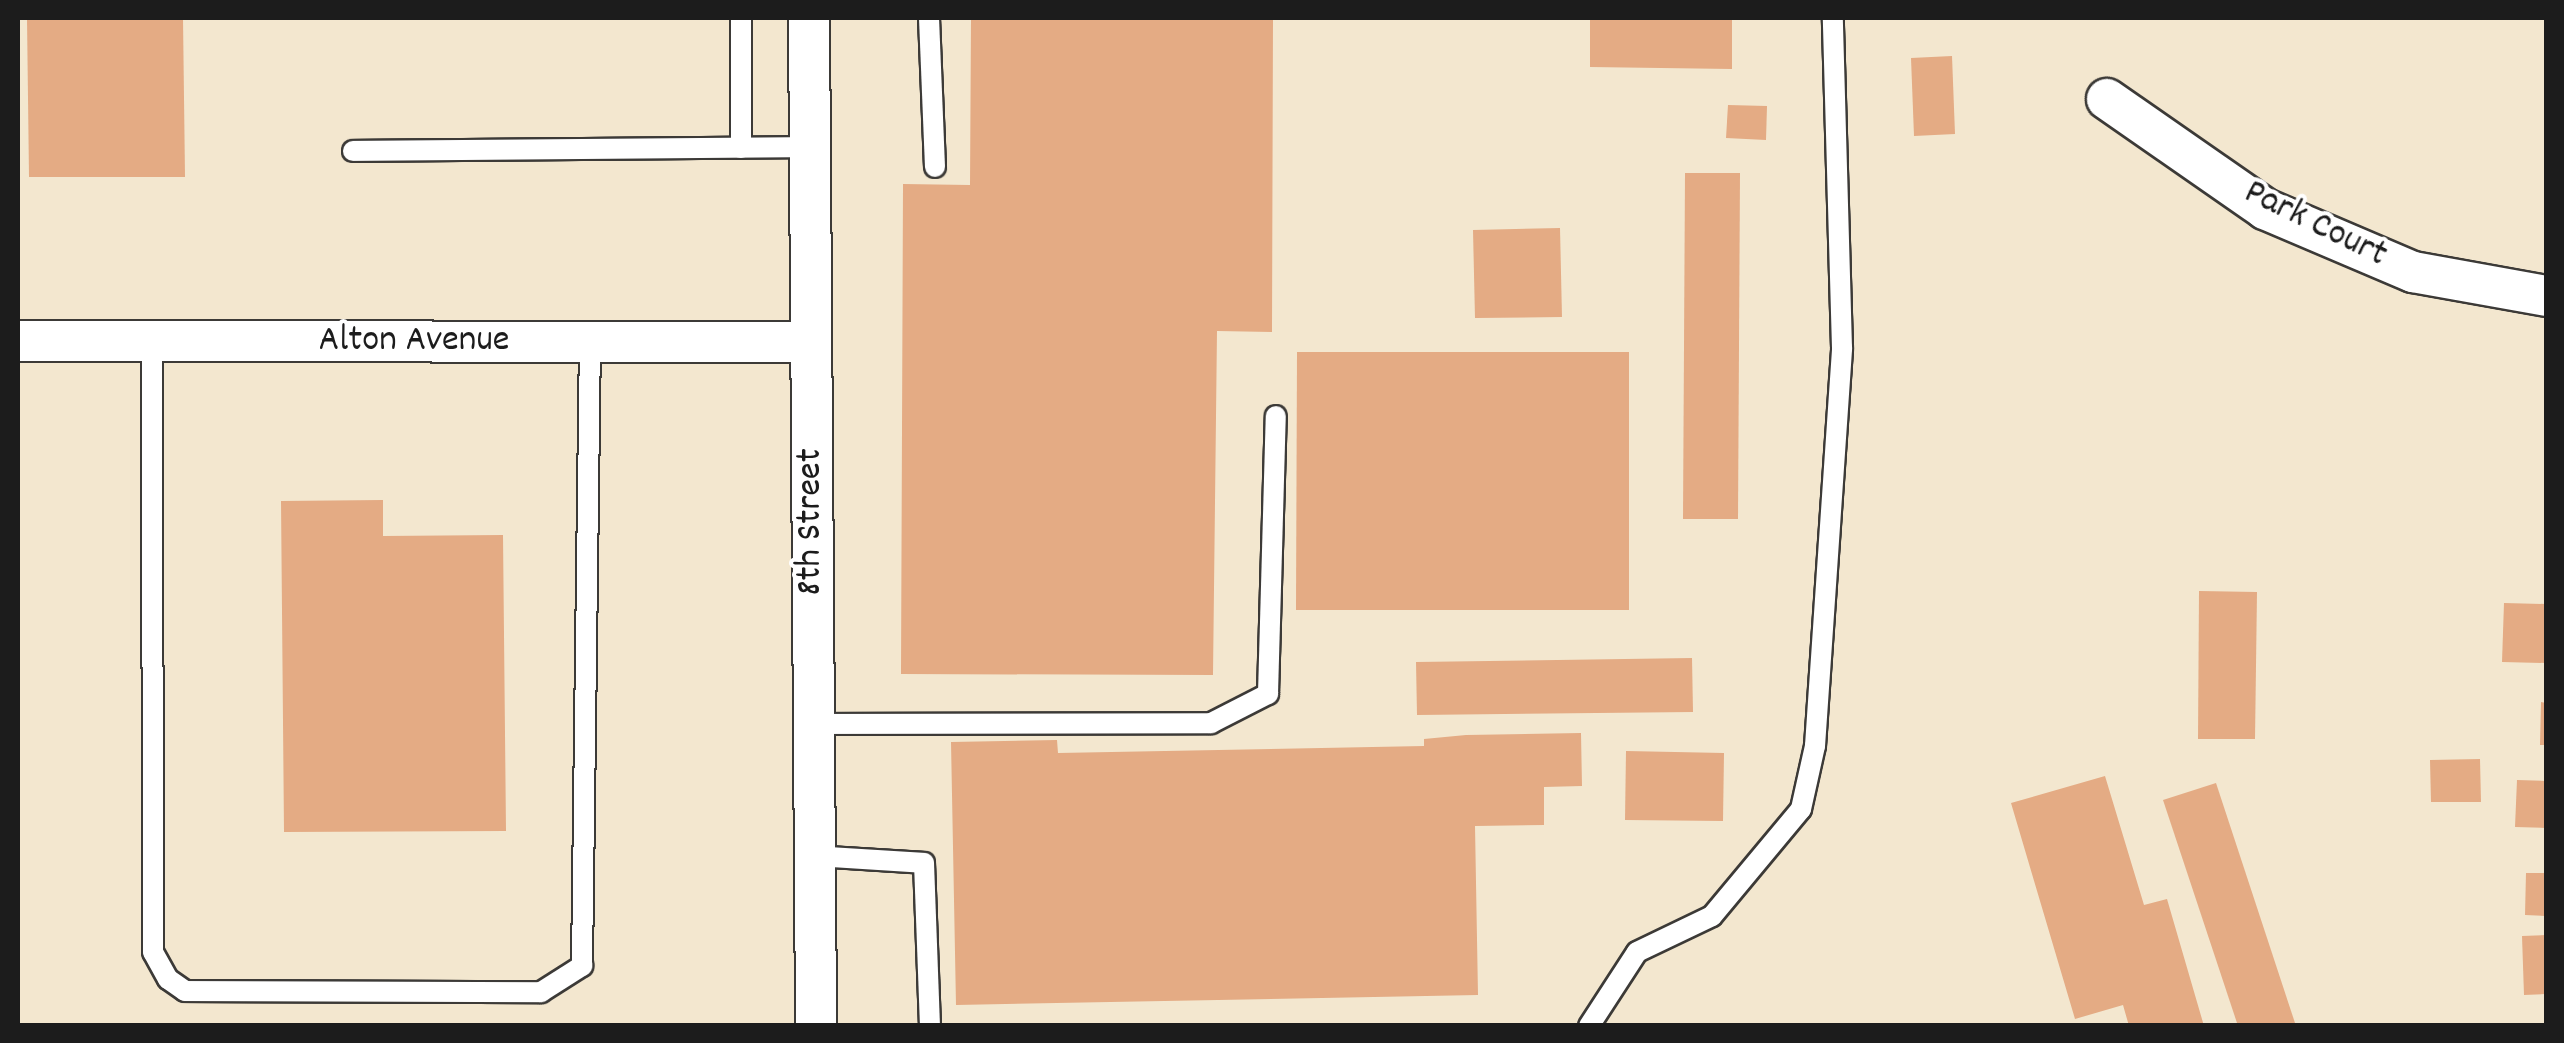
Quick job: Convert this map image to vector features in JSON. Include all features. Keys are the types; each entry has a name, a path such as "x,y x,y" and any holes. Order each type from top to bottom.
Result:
{"street":[{"name":"8th Street","path":"809,18 816,1026"},
{"name":"Park Court","path":"2107,99 2265,208 2413,272 2546,296"},
{"name":"Alton Avenue","path":"18,342 810,342"}],"lane":[{"path":"741,18 741,148"},
{"path":"929,18 934,167"},
{"path":"1589,1026 1637,952 1712,916 1802,809 1816,746 1841,367 1833,18"},
{"path":"353,152 810,147"},
{"path":"152,342 153,952 168,978 185,991 540,992 582,966 590,342"},
{"path":"813,724 1211,722 1268,694 1276,416"},
{"path":"814,856 924,863 930,1026"}],"building":[{"path":"27,18 183,18 185,177 29,177"},
{"path":"971,18 1273,18 1272,332 1217,331 1213,675 901,674 903,184 970,185"},
{"path":"1590,18 1732,18 1732,69 1590,67"},
{"path":"1952,56 1955,134 1914,136 1911,58"},
{"path":"1728,105 1767,106 1766,140 1726,138"},
{"path":"1685,173 1740,173 1738,519 1683,519"},
{"path":"1560,228 1562,317 1475,318 1473,230"},
{"path":"1297,352 1629,352 1629,610 1296,610"},
{"path":"383,500 383,536 503,535 506,831 284,832 281,501"},
{"path":"2199,591 2257,592 2255,739 2198,739"},
{"path":"2504,603 2546,604 2546,663 2502,662"},
{"path":"1692,658 1693,712 1417,715 1416,662"},
{"path":"2541,702 2546,703 2546,745 2540,745"},
{"path":"1581,733 1582,786 1544,787 1544,825 1475,826 1478,995 956,1005 951,742 1057,740 1058,753 1424,746 1424,739 1466,735"},
{"path":"1626,751 1724,753 1723,821 1625,820"},
{"path":"2480,759 2481,802 2431,802 2430,760"},
{"path":"2105,776 2144,905 2167,899 2204,1026 2129,1026 2123,1005 2075,1019 2011,803"},
{"path":"2517,780 2546,781 2546,828 2515,827"},
{"path":"2216,783 2296,1026 2238,1026 2163,800"},
{"path":"2526,873 2546,873 2546,916 2525,915"},
{"path":"2546,935 2546,994 2524,995 2522,936"}]}
